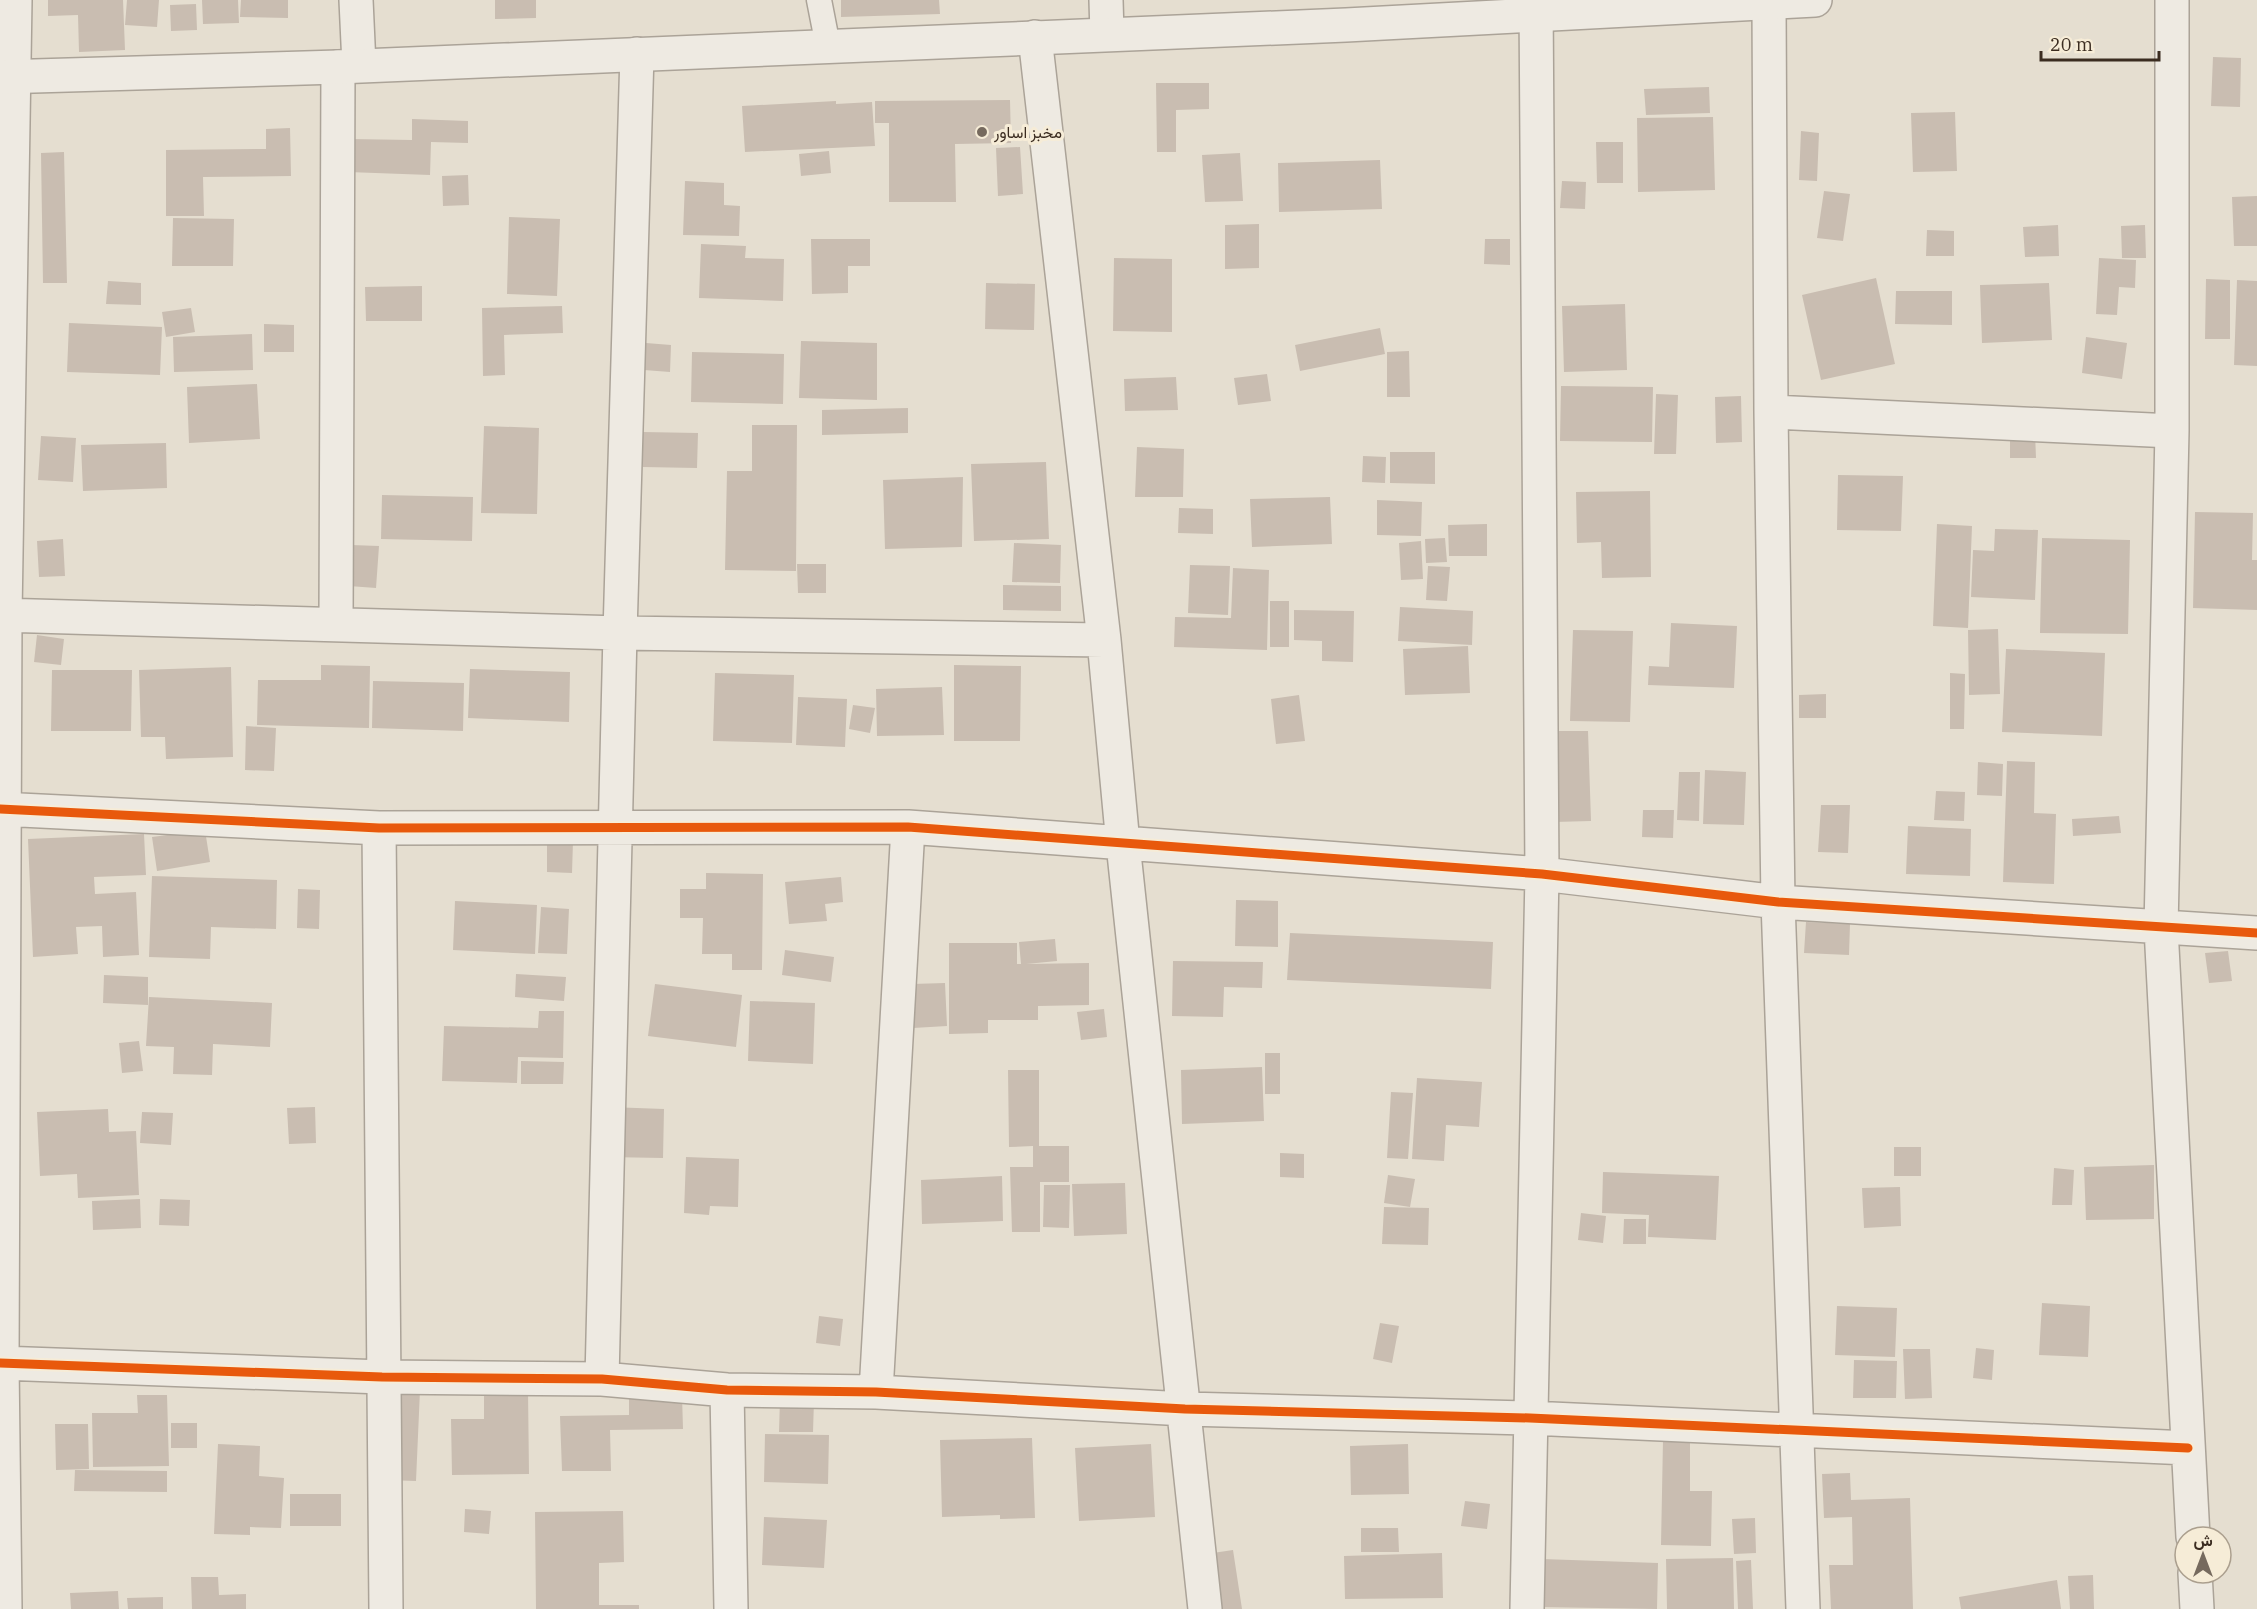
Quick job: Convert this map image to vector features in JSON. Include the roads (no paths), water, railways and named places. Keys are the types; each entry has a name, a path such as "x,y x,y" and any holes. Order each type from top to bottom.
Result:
{"street":[{"path":"5,1609 1,1363 3,615 7,76 15,0"},
{"path":"336,624 349,66 356,0"},
{"path":"1106,0 1107,34"},
{"path":"7,76 349,66 638,54 1107,34 1536,8 1815,0"},
{"path":"2172,0 2172,431 2161,928 2192,1525"},
{"path":"1769,3 1771,412 1778,902 1803,1609"},
{"path":"1527,1609 1542,874 1536,8"},
{"path":"1035,36 1104,640 1123,844 1205,1609"},
{"path":"602,1379 620,633 638,54"},
{"path":"1771,412 2172,431"},
{"path":"3,615 620,633 1104,640"},
{"path":"3,809 379,828 908,827 1542,874 1778,902 2257,933"},
{"path":"876,1392 908,827"},
{"path":"379,828 382,1377 386,1609"},
{"path":"1,1363 382,1377 602,1379 727,1390 876,1392 1185,1409 1530,1418 2188,1448"},
{"path":"727,1390 731,1609"},
{"path":"2196,1585 2197,1609"}],"lane":[{"path":"819,0 828,46"}],"place":[{"name":"مخبز اساور","path":"982,132"}]}
